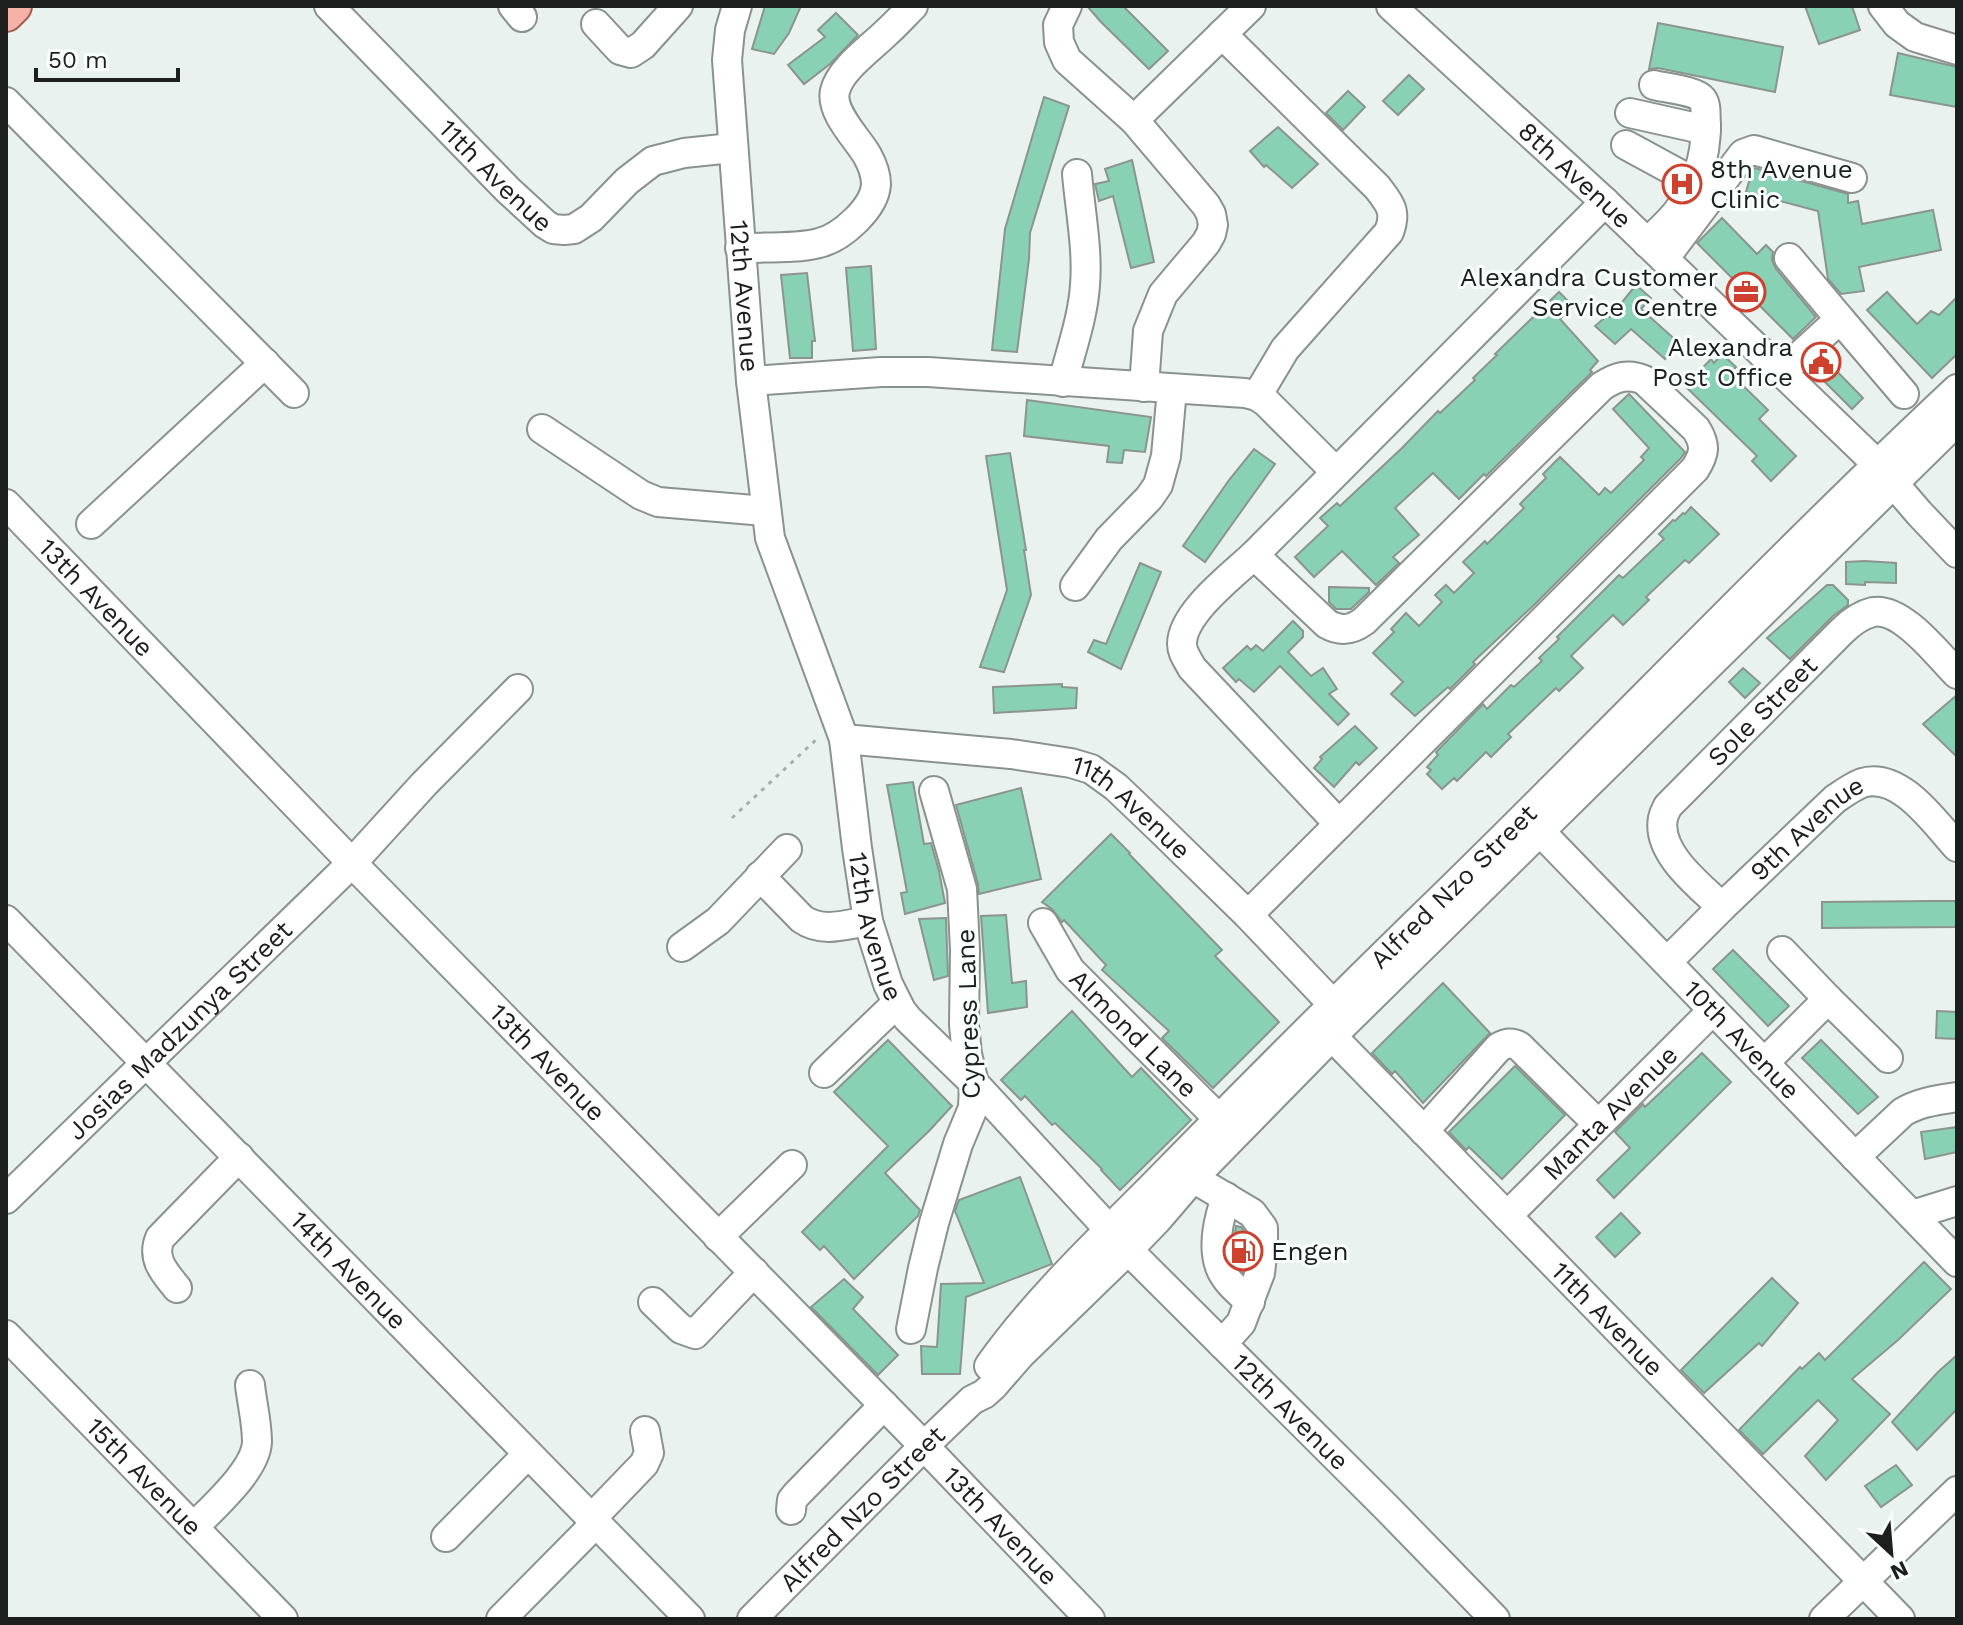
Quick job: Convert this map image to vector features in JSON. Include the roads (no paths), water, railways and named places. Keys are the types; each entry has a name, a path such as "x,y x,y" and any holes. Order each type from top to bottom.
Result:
{"main road":[{"path":"6,14 14,6"}],"street":[{"name":"11th Avenue","path":"329,6 508,190 553,229 574,229 591,218 627,181 653,161 684,153 732,148"},
{"path":"596,24 620,50 631,53 643,45 678,6"},
{"name":"12th Avenue","path":"737,6 730,30 727,60 732,148 751,381 770,538 841,729 868,921 882,970 897,1003 908,1019 974,1083 1119,1239 1495,1619"},
{"path":"740,248 819,243 842,232 866,208 876,181 868,157 837,110 835,91 854,63 913,6"},
{"path":"1067,6 1058,25 1059,42 1067,60 1134,120 1206,205 1213,225 1206,243 1163,294 1148,331 1166,456 1158,485 1109,539 1075,586"},
{"path":"1134,120 1251,6"},
{"name":"8th Avenue","path":"1391,6 1605,202 1782,372 1886,474 1957,553"},
{"path":"1883,6 1897,24 1915,37 1957,50"},
{"path":"1222,34 1377,187 1392,210 1393,221 1389,232 1285,349 1257,396"},
{"path":"1654,85 1696,95 1702,100 1706,130 1702,163 1656,251"},
{"path":"6,102 294,393"},
{"path":"1630,113 1706,130"},
{"path":"1626,145 1694,182"},
{"path":"1656,251 1743,154 1754,150 1852,178"},
{"path":"1063,382 1085,285 1077,174"},
{"path":"1339,824 1192,668 1182,645 1185,631 1191,618 1220,587 1605,202"},
{"path":"1789,258 1904,394"},
{"path":"1782,372 1840,319"},
{"path":"91,524 265,363"},
{"path":"751,381 928,372 1245,393 1266,402 1336,472"},
{"path":"1248,915 1695,469 1701,459 1702,439 1696,429 1644,380 1624,376 1613,380 1602,386 1364,621 1350,629 1335,629 1327,624 1254,555"},
{"name":"Alfred Nzo Street","path":"752,1619 924,1446 972,1400 993,1386 1119,1239 1157,1220 1185,1169 1886,474 1957,389"},
{"name":"Alfred Nzo Street","path":"1886,474 1957,421"},
{"path":"542,429 641,495 658,502 766,511"},
{"name":"13th Avenue","path":"6,504 1090,1619"},
{"name":"Sole Street","path":"1722,907 1681,867 1665,843 1663,818 1668,806 1841,632 1865,614 1876,611 1887,613 1911,627 1957,674"},
{"name":"Josias Madzunya Street","path":"6,1199 352,863 424,784 518,689"},
{"name":"11th Avenue","path":"841,729 1071,763 1091,769 1116,787 1248,915 1424,1131 1900,1619"},
{"name":"9th Avenue","path":"1667,962 1835,799 1865,782 1892,784 1905,792 1957,847"},
{"name":"Cypress Lane","path":"911,1329 938,1212 958,1144 973,1108 974,1083 964,1025 962,889 934,791"},
{"name":"10th Avenue","path":"1533,824 1957,1262"},
{"path":"682,947 710,928 787,849"},
{"path":"760,876 808,924 833,928 868,921"},
{"name":"14th Avenue","path":"6,920 690,1619"},
{"name":"Almond Lane","path":"1043,923 1070,970 1226,1127"},
{"path":"1782,951 1888,1058"},
{"path":"1764,1063 1828,999"},
{"path":"824,1073 897,1003"},
{"name":"Manta Avenue","path":"1507,1216 1713,1010"},
{"path":"1424,1131 1466,1081 1506,1043 1519,1046 1602,1121"},
{"path":"1542,1053 1602,1121"},
{"path":"1855,1157 1912,1106 1957,1097"},
{"path":"177,1288 162,1270 156,1254 160,1238 239,1157"},
{"path":"718,1237 792,1165"},
{"path":"1185,1169 1252,1213 1263,1228 1260,1273 1250,1302 1241,1323 1222,1344"},
{"path":"1226,1197 1219,1218 1219,1266 1250,1302"},
{"path":"1912,1215 1957,1201"},
{"path":"653,1302 681,1329 695,1334 754,1272"},
{"name":"15th Avenue","path":"6,1335 283,1619"},
{"path":"194,1527 242,1476 254,1457 257,1439 250,1385"},
{"path":"791,1510 792,1500 797,1494 884,1405"},
{"path":"501,1619 640,1469 649,1453 645,1431"},
{"path":"446,1537 528,1454"},
{"path":"1824,1619 1957,1491"}],"place":[{"name":"8th Avenue Clinic","path":"1682,184"},
{"name":"Alexandra Customer Service Centre","path":"1746,292"},
{"name":"Alexandra Post Office","path":"1821,362"},
{"name":"Engen","path":"1243,1251"}]}
